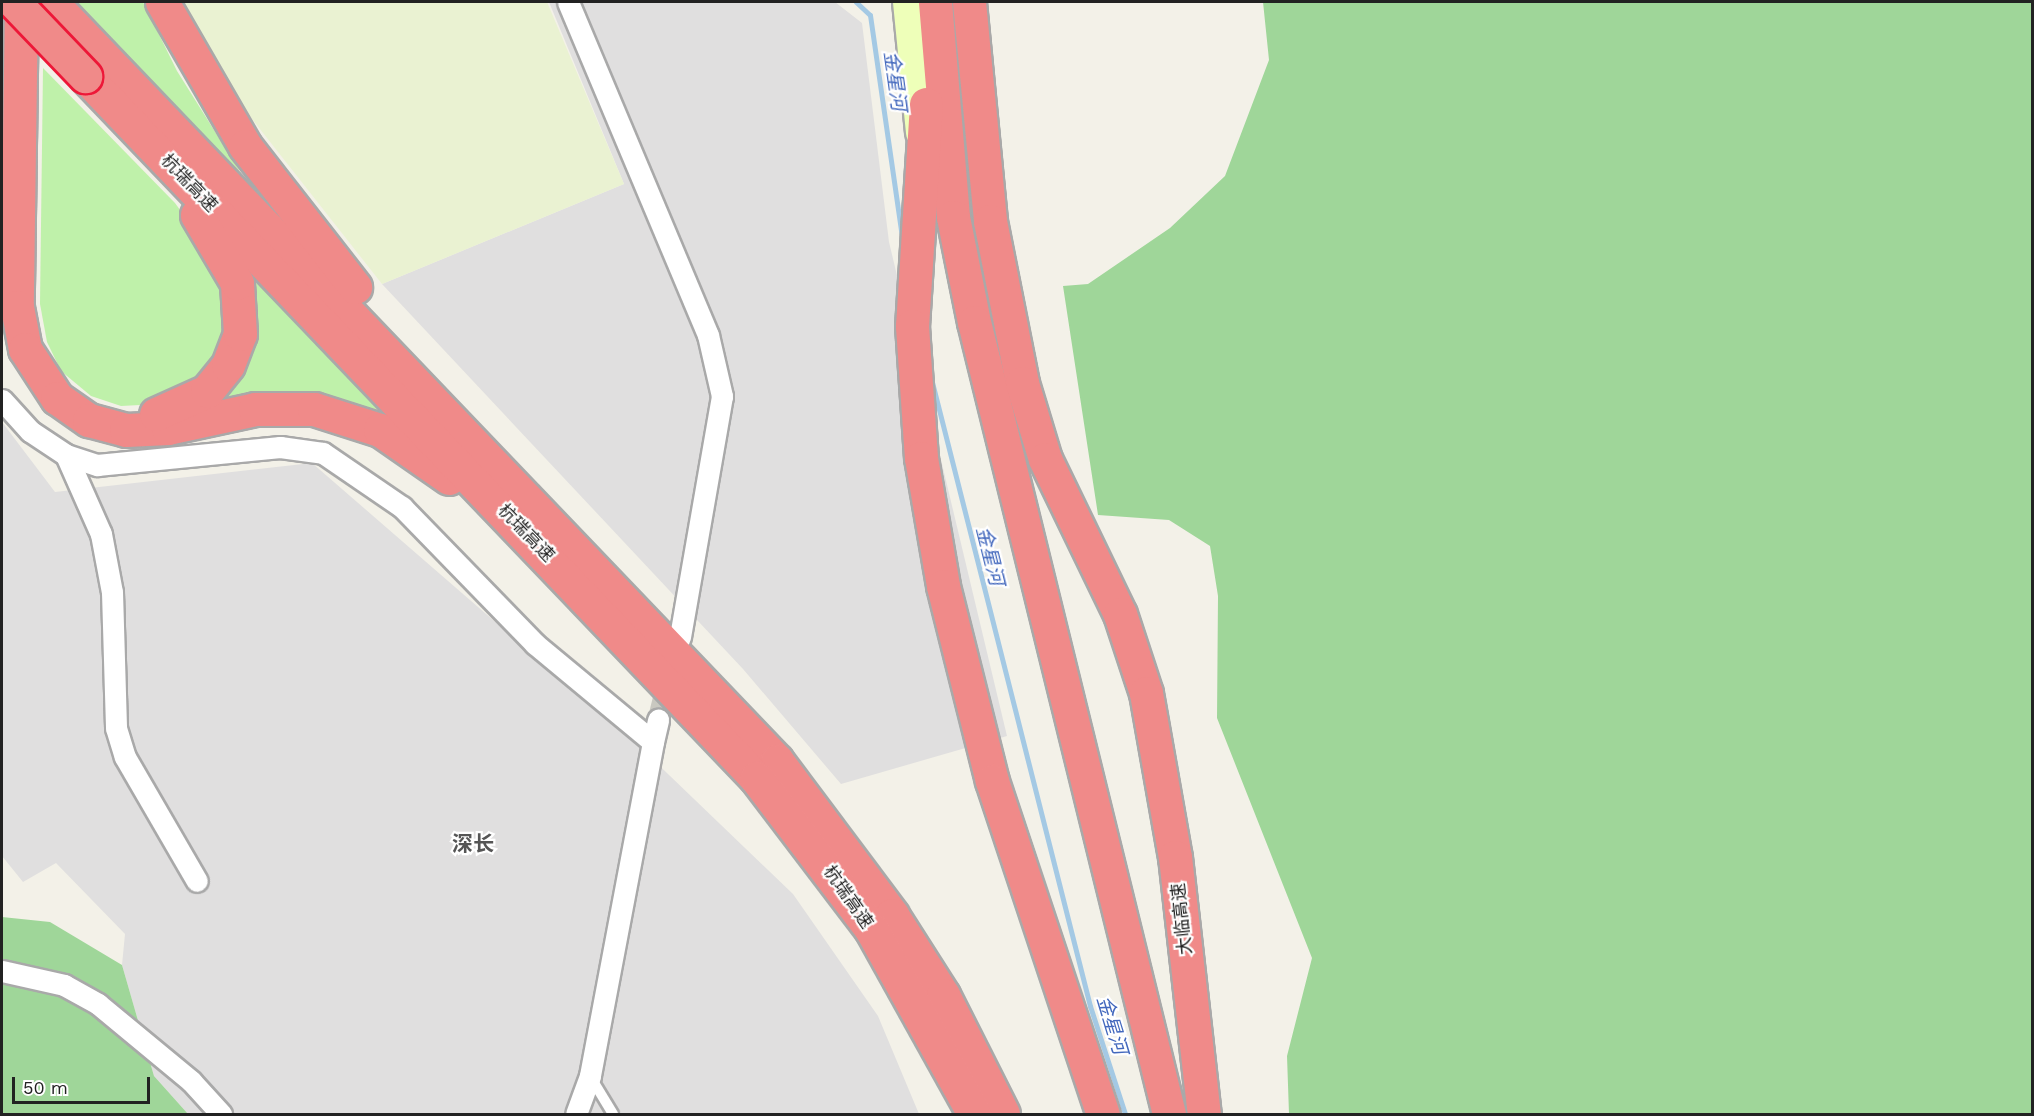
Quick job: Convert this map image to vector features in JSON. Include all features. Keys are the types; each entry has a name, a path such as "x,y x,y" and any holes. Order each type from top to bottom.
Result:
{"highway":[{"name":"杭瑞高速","path":"14,2 724,742 816,853 896,968 974,1114"},
{"path":"21,2 17,307 26,349 57,398 89,420 126,430 284,407 346,416 417,452 570,579"},
{"path":"35,2 31,290 38,339 57,374 81,398 111,412 162,413 207,391 228,365 242,317 237,283 211,231 85,76"},
{"name":"杭瑞高速","path":"51,2 522,490 744,724 837,837 943,995 1004,1114"},
{"path":"162,2 202,79 270,182 522,490"},
{"path":"926,4 969,4"},
{"path":"926,4 922,141 912,326 921,458 943,586 992,781 1103,1114"},
{"path":"926,4 952,217 1169,1114"},
{"name":"大临高速","path":"969,4 973,76 990,221 1022,383 1045,459 1133,649 1152,724 1175,857 1204,1114"}],"street":[{"path":"567,2 708,335 722,396 680,637"},
{"path":"2,400 30,431 66,455 97,465 280,447 323,453 402,507 535,644 653,742"},
{"path":"66,455 101,534 112,592 116,728 125,757 197,880"},
{"path":"576,1114 590,1076 658,720"},
{"path":"2,971 64,985 98,1004 191,1081 220,1114"}],"lane":[{"path":"590,1076 613,1114"}],"shaded area":[{"path":"549,2 835,2 862,23 889,242 1007,736 841,784 743,669 382,284 624,184"},
{"path":"2,422 55,492 312,463 643,750 793,894 878,1016 919,1114 188,1114 154,1076 122,965 125,934 56,863 23,882 2,856"}],"green space":[{"path":"70,2 143,2 177,71 249,186"},
{"path":"179,2 547,2 624,184 382,284 223,82"},
{"path":"1263,2 2032,2 2032,1114 1289,1114 1287,1056 1312,958 1217,718 1218,596 1210,546 1169,520 1098,515 1063,286 1088,284 1170,228 1225,176 1269,60"},
{"path":"43,68 175,203 219,264 230,324 208,373 159,404 121,406 91,396 61,371 47,342 40,304"},
{"path":"239,259 394,420 205,407 233,375"},
{"path":"2,917 50,922 122,965 154,1076 188,1114 2,1114"}],"waterway":[{"name":"金星河","path":"856,2 870,15 902,238"},
{"name":"金星河","path":"932,382 1090,1006 1125,1114"}],"tunnel":[{"path":"658,720 669,675"}],"district":[{"name":"深长","path":"473,844"}]}
